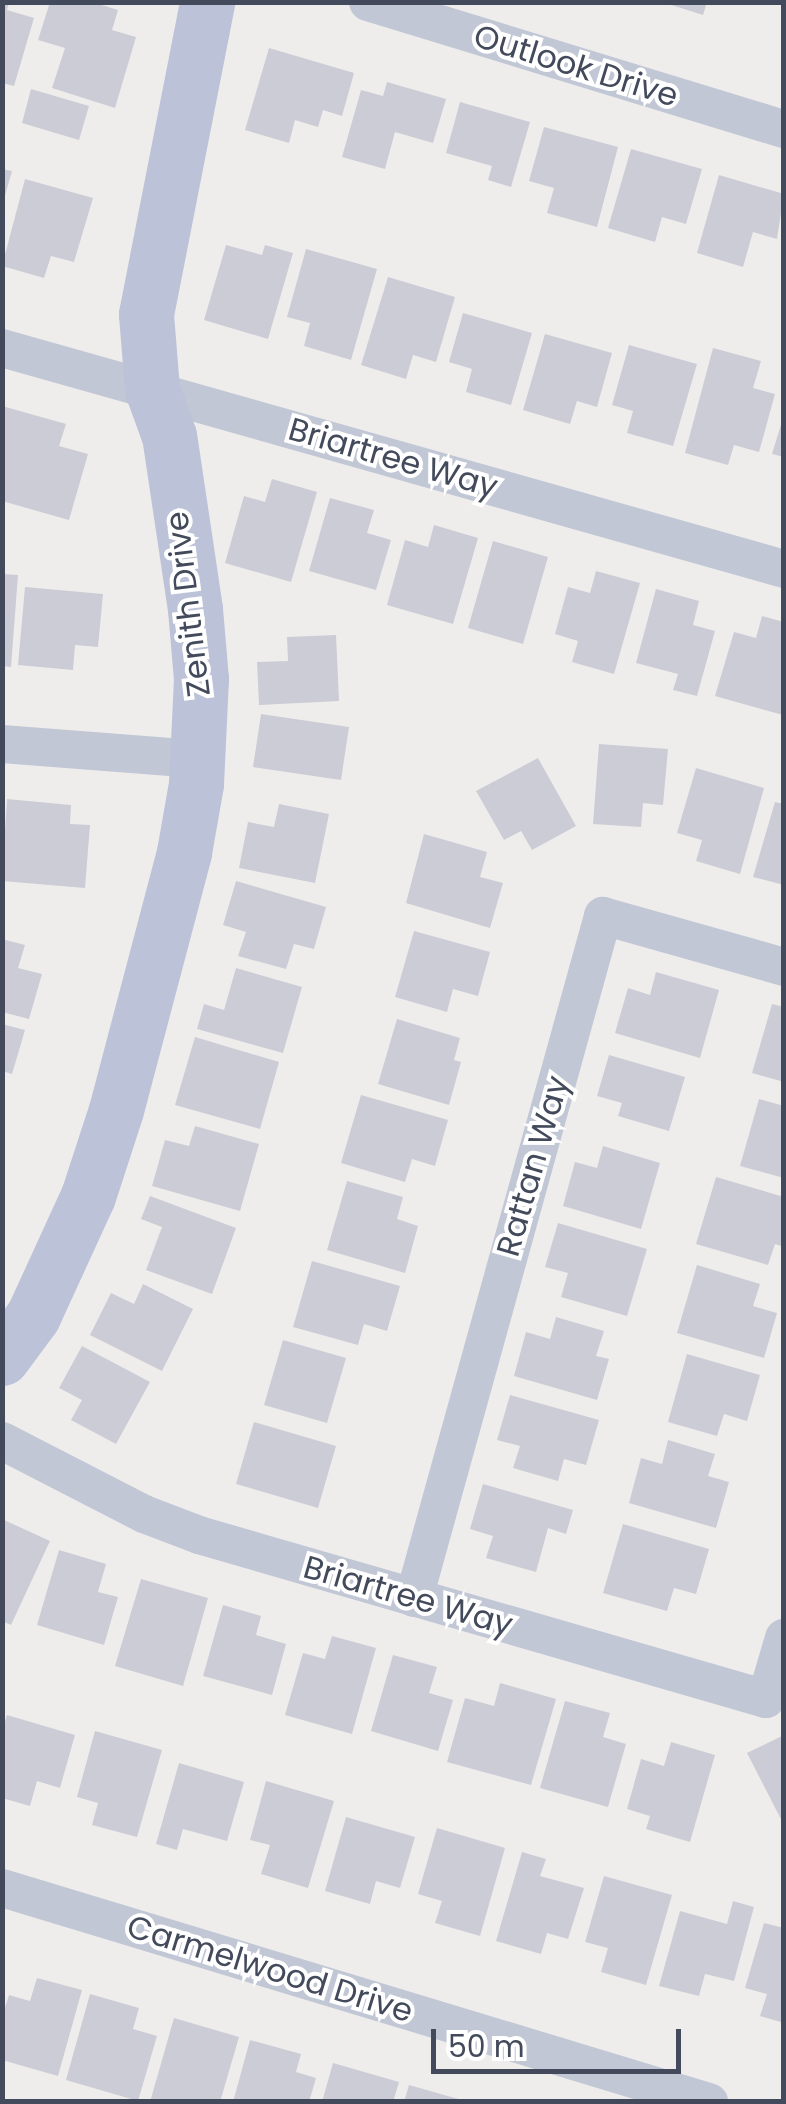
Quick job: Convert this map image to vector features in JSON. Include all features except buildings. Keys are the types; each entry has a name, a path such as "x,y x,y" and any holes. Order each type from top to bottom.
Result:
{"street":[{"name":"Zenith Drive","path":"2,1358 33,1316 62,1257 99,1162 184,852 199,759 201,679 195,609 169,436 152,389 146,314 207,2"},
{"name":"Outlook Drive","path":"368,2 784,129"},
{"name":"Briartree Way","path":"2,348 784,569"},
{"path":"2,744 199,759"},
{"name":"Rattan Way","path":"414,1598 602,916 784,968"},
{"name":"Briartree Way","path":"2,1440 144,1514 199,1535 766,1699 784,1638"},
{"name":"Carmelwood Drive","path":"2,1888 709,2102"}]}
